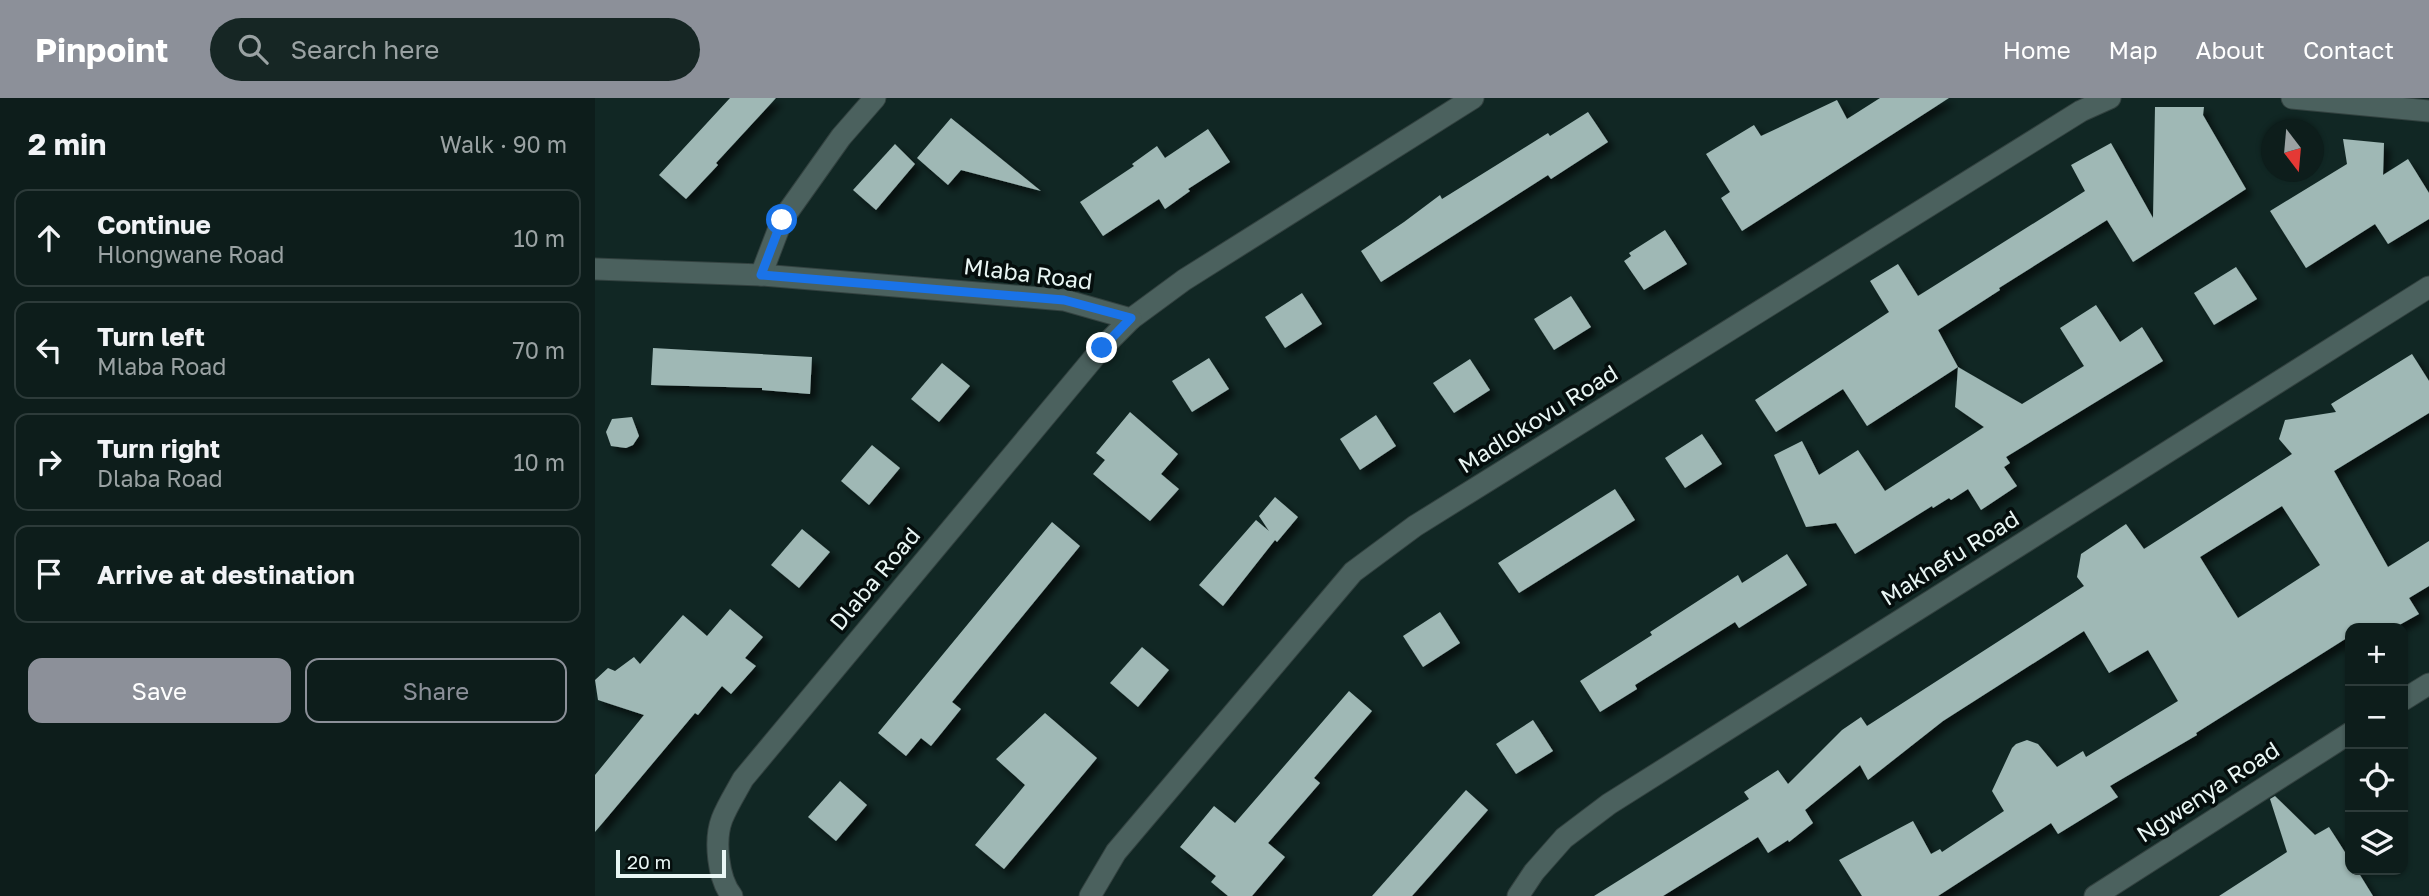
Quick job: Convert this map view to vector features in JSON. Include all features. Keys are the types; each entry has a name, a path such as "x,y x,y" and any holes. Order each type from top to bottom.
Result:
{"street":[{"path":"761,275 782,220 841,136 875,98"},
{"path":"1131,318 1184,280 1473,98"},
{"name":"Madlokovu Road","path":"1090,896 1116,852 1353,572 1415,526 2081,111 2111,98"},
{"path":"2293,98 2429,111"},
{"name":"Mlaba Road","path":"595,269 761,275 1064,300 1131,318"},
{"name":"Makhefu Road","path":"1518,896 1534,872 1565,838 1609,804 2429,287"},
{"name":"Dlaba Road","path":"732,896 727,890 718,857 721,821 743,779 1102,348 1131,318"},
{"path":"2408,697 2429,684"},
{"name":"Ngwenya Road","path":"2095,896 2345,736"}],"building":[{"path":"730,98 776,98 686,199 659,175"},
{"path":"1880,98 1949,98 1742,231 1721,198 1730,192 1706,154 1754,125 1761,136 1837,100 1847,119"},
{"path":"2155,107 2204,107 2203,115 2246,189 2133,262 2107,220 1938,330 1958,367 1867,426 1843,389 1776,432 1755,400 1889,312 1870,281 1898,264 1918,296 2085,191 2071,165 2111,143 2153,218"},
{"path":"1588,112 1608,142 1551,179 1548,175 1381,282 1361,251 1440,195 1442,199 1548,133 1550,136"},
{"path":"951,118 1041,191 961,170 948,185 917,158"},
{"path":"1208,129 1230,162 1188,189 1190,191 1165,209 1159,199 1103,236 1080,202 1134,166 1132,164 1157,146 1165,158"},
{"path":"2343,139 2384,143 2383,175 2408,159 2429,193 2429,219 2388,244 2375,224 2306,268 2270,211 2318,182 2324,182 2324,178 2347,164"},
{"path":"895,144 915,164 876,210 853,190"},
{"path":"1665,230 1687,264 1644,290 1624,261 1631,256 1629,253"},
{"path":"2236,267 2257,299 2214,325 2194,293"},
{"path":"1302,293 1322,324 1285,348 1265,317"},
{"path":"1571,296 1591,327 1554,350 1534,319"},
{"path":"2096,305 2120,342 2142,327 2163,361 2006,457 2010,463 2004,467 2017,486 1981,510 1968,489 1951,500 1949,498 1933,508 1932,506 1855,554 1836,523 1806,527 1774,455 1802,441 1819,475 1858,450 1885,491 1984,427 1955,407 1958,367 2022,404 2084,366 2060,328"},
{"path":"653,348 812,357 810,394 762,388 651,385"},
{"path":"2412,354 2429,381 2429,413 2334,471 2388,567 2429,541 2429,586 2409,598 2419,614 2403,623 2345,623 2345,639 2196,733 2197,735 2110,786 2118,797 2058,834 2051,823 1938,896 1862,896 1839,860 1913,821 1931,854 1940,849 1942,852 2004,811 1992,791 2016,744 2027,740 2038,744 2057,767 2083,751 2086,757 2178,701 2148,650 2109,673 2084,631 1943,721 1868,780 1860,765 1805,810 1813,823 1789,842 1788,840 1768,853 1758,837 1663,896 1594,896 1749,799 1744,792 1778,770 1788,784 1842,730 1861,717 1867,726 2084,586 2077,577 2081,554 2126,524 2144,549 2292,454 2279,439 2285,420 2336,412 2331,404","holes":["2282,506 2320,565 2238,618 2200,557"]},
{"path":"1209,358 1229,389 1192,412 1172,381"},
{"path":"1470,359 1490,390 1454,413 1433,383"},
{"path":"942,363 970,386 939,422 911,399"},
{"path":"1130,412 1178,454 1161,474 1179,489 1150,521 1093,474 1105,460 1096,453"},
{"path":"1376,415 1396,446 1360,470 1340,439"},
{"path":"632,417 639,436 633,445 626,448 611,446 606,432 612,419"},
{"path":"1702,434 1722,464 1685,488 1665,458"},
{"path":"872,445 900,468 869,505 841,481"},
{"path":"1615,489 1635,520 1519,593 1498,563"},
{"path":"1275,497 1298,517 1277,542 1275,540 1223,606 1199,585 1256,520 1269,531 1259,516"},
{"path":"1052,522 1080,546 952,702 961,709 931,746 921,738 906,756 878,733"},
{"path":"802,529 830,552 799,588 771,565"},
{"path":"1787,554 1807,585 1739,628 1735,622 1635,685 1637,689 1600,712 1580,681 1738,575 1742,583"},
{"path":"730,609 763,637 745,658 756,666 731,694 722,686 698,715 695,713 595,832 595,775 644,715 598,700 595,680 608,668 615,671 634,657 640,664 683,615 707,636"},
{"path":"1440,612 1460,643 1423,667 1403,636"},
{"path":"1142,647 1169,670 1138,707 1110,683"},
{"path":"1349,691 1372,711 1314,778 1320,783 1268,843 1285,857 1252,896 1228,896 1211,882 1216,876 1180,847 1214,806 1235,823"},
{"path":"1045,713 1097,758 1004,869 975,845 1025,785 996,759"},
{"path":"1533,720 1553,751 1516,774 1496,744"},
{"path":"840,781 867,805 836,841 808,817"},
{"path":"1466,790 1488,810 1412,896 1372,896"},
{"path":"2275,796 2315,835 2329,827 2345,852 2345,875 2360,875 2373,896 2219,896 2287,852 2270,799"}],"route":[{"path":"782,220 761,275 1064,300 1131,318 1102,348"}]}
